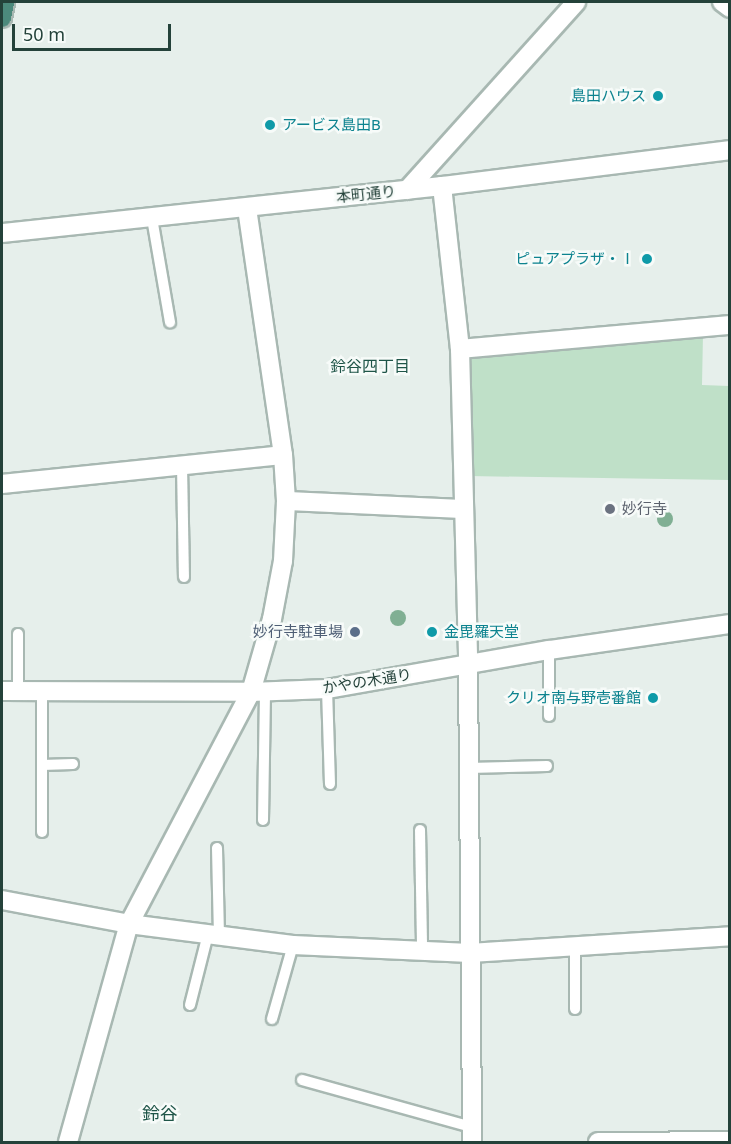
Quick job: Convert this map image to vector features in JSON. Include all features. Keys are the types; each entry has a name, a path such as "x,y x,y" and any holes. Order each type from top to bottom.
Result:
{"highway":[{"path":"2,18 5,2"}],"street":[{"path":"407,189 576,2"},
{"path":"722,2 729,8"},
{"name":"本町通り","path":"2,233 442,186 729,150"},
{"path":"442,186 460,349 468,665 472,1135"},
{"path":"68,1143 129,924 258,691 272,619 283,561 286,501 283,455 247,208"},
{"path":"460,349 729,325"},
{"path":"2,484 283,455"},
{"path":"286,501 464,509"},
{"name":"かやの木通り","path":"10,691 327,689 549,650 729,624"},
{"path":"2,900 129,924 293,945 470,952 729,936"},
{"path":"598,1143 729,1141"}],"lane":[{"path":"153,218 170,322"},
{"path":"182,465 184,577"},
{"path":"10,691 18,634"},
{"path":"549,650 549,716"},
{"path":"327,689 330,784"},
{"path":"42,691 42,832"},
{"path":"258,691 263,820"},
{"path":"42,765 73,764"},
{"path":"469,768 547,766"},
{"path":"420,830 422,951"},
{"path":"190,1005 213,935 217,848"},
{"path":"272,1019 293,945"},
{"path":"575,945 575,1009"},
{"path":"302,1080 472,1135"}],"green space":[{"path":"703,334 702,385 729,386 729,480 469,476 469,352"}],"place":[{"name":"島田ハウス","path":"658,96"},
{"name":"アービス島田B","path":"270,125"},
{"name":"ピュアプラザ・Ⅰ","path":"647,259"},
{"name":"妙行寺","path":"610,509"},
{"name":"妙行寺駐車場","path":"355,632"},
{"name":"金毘羅天堂","path":"432,632"},
{"name":"クリオ南与野壱番館","path":"653,698"}],"district":[{"name":"鈴谷四丁目","path":"370,366"},
{"name":"鈴谷","path":"160,1113"}]}
